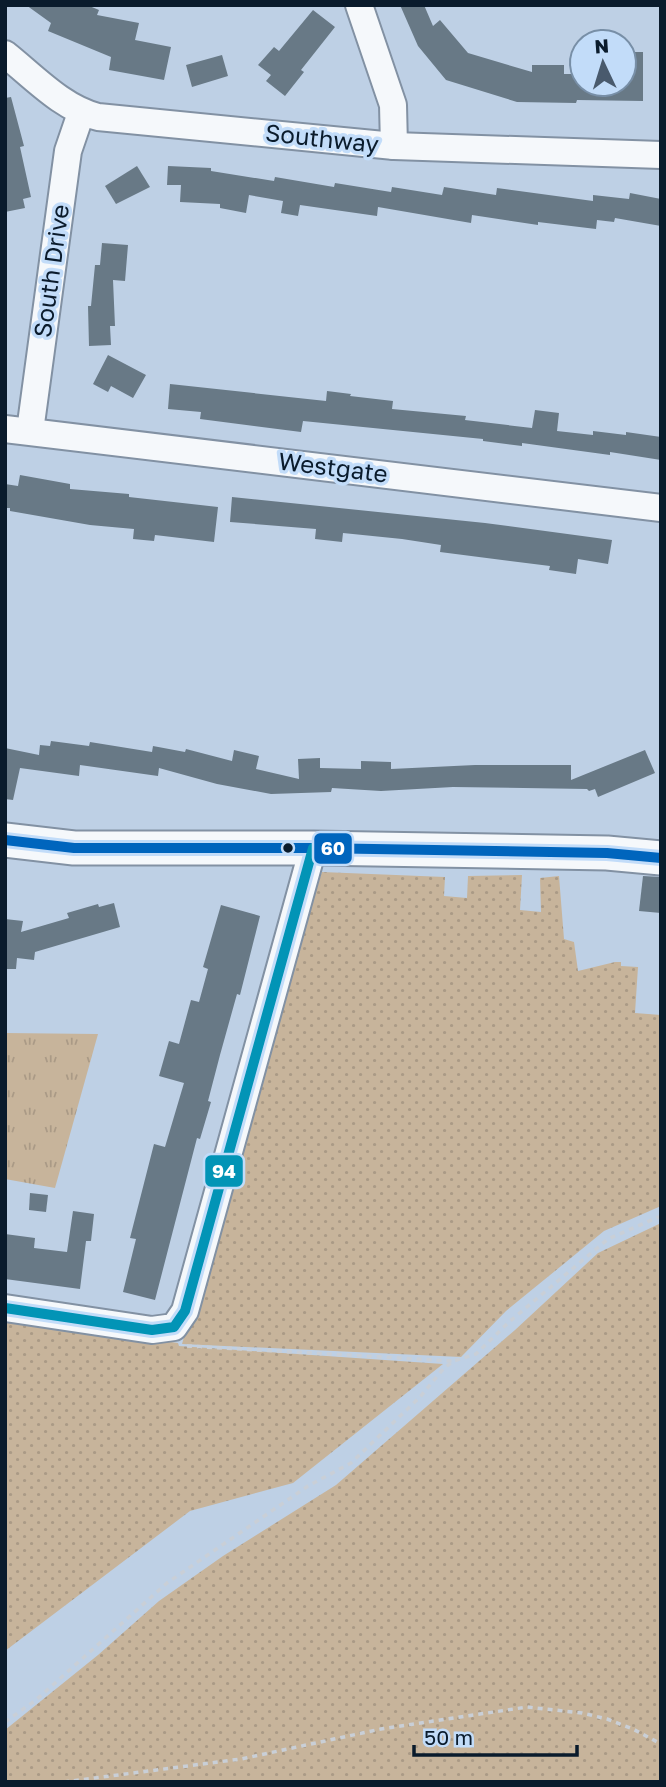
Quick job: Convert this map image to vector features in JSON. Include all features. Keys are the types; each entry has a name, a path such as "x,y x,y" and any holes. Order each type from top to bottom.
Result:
{"street":[{"path":"359,5 393,105 394,146"},
{"name":"Southway","path":"5,54 81,113 98,117 394,146 661,155"},
{"name":"South Drive","path":"18,430 68,151 81,113"},
{"name":"Westgate","path":"18,430 661,508"},
{"path":"5,840 74,848 313,848 607,853 661,858"},
{"path":"5,1308 152,1331 174,1327 185,1311 313,848"}],"path":[{"path":"5,1722 36,1700 167,1583 308,1486 351,1463 420,1397 444,1367 475,1354 608,1239 661,1216"},
{"path":"174,1327 180,1345 454,1361"},
{"path":"64,1782 242,1759 381,1729 527,1707 582,1713 607,1719 661,1744"}],"green space":[{"path":"322,872 445,877 444,896 467,898 468,876 522,875 520,910 541,912 540,878 559,876 564,939 574,942 578,971 615,962 621,962 621,966 638,967 635,1013 661,1015 661,1206 604,1231 506,1311 461,1357 182,1344 308,908"},
{"path":"5,1033 98,1034 55,1188 5,1179"},
{"path":"661,1223 661,1782 5,1782 5,1730 98,1655 159,1601 223,1556 336,1485 515,1330 598,1253"},
{"path":"5,1317 178,1343 179,1346 443,1364 293,1483 190,1511 5,1651"}],"building":[{"path":"26,5 87,5 99,10 97,15 139,23 135,40 171,47 164,80 109,70 111,57 48,31 51,23"},
{"path":"400,5 424,5 433,26 440,20 468,53 532,72 532,65 564,65 564,74 568,74 568,98 638,98 638,52 643,52 643,101 517,102 446,80 418,46"},
{"path":"313,10 335,27 301,70 304,72 285,96 266,81 271,75 258,65 274,47 279,51"},
{"path":"222,55 228,76 192,87 186,65"},
{"path":"11,97 24,146 20,147 31,197 23,199 25,208 5,212 5,98"},
{"path":"137,166 150,187 116,204 105,186"},
{"path":"168,166 211,168 211,171 274,181 275,177 334,187 335,183 391,192 392,187 442,195 444,187 496,195 497,188 593,201 593,195 629,199 630,193 661,199 661,226 615,218 614,222 597,220 596,229 538,222 538,225 472,215 471,223 378,207 377,216 300,205 298,216 281,213 283,201 249,195 246,213 220,208 220,204 180,202 181,185 167,185"},
{"path":"102,243 128,245 125,281 113,280 115,326 110,326 111,345 89,346 88,306 91,306 95,265 100,265"},
{"path":"108,355 146,375 133,398 111,386 108,392 93,384"},
{"path":"170,384 326,401 327,391 393,401 392,409 466,416 465,420 532,428 535,410 559,413 557,431 593,435 593,431 626,435 626,432 661,437 661,460 610,452 610,455 522,443 522,446 483,439 303,421 301,432 200,419 201,412 168,409"},
{"path":"20,475 70,484 70,489 129,494 129,497 218,507 214,542 155,535 154,541 133,539 134,529 90,525 10,511 10,508 5,508 5,484 18,486"},
{"path":"232,497 485,523 612,540 608,564 578,559 576,574 549,570 550,566 440,552 441,545 402,539 343,533 342,542 315,539 316,529 230,522"},
{"path":"51,741 89,746 90,742 152,752 153,746 185,752 186,749 232,761 234,750 259,756 256,769 299,779 298,759 320,758 320,768 361,769 361,761 391,762 391,769 475,765 571,765 571,780 645,750 655,773 598,797 595,789 453,787 381,791 332,788 331,792 271,794 217,784 159,768 158,776 80,765 79,776 20,768 13,800 5,799 5,748 39,755 40,745 50,746"},
{"path":"643,876 661,877 661,913 639,911"},
{"path":"114,903 120,927 35,952 34,960 17,958 16,969 5,969 5,919 23,921 21,932 69,918 67,913 98,904 99,907"},
{"path":"221,905 260,916 240,995 237,994 220,1055 208,1101 211,1102 200,1139 197,1138 155,1300 123,1292 136,1239 130,1238 154,1144 165,1147 184,1083 159,1076 169,1041 179,1044 191,1000 199,1002 208,969 203,967"},
{"path":"30,1193 48,1195 46,1212 29,1210"},
{"path":"73,1211 94,1214 91,1241 86,1241 80,1289 5,1279 5,1234 35,1238 34,1248 67,1252"}],"transit line":[{"name":"60","path":"5,840 74,848 313,848 607,853 661,858"},
{"name":"94","path":"5,1308 152,1330 174,1327 185,1311 313,848"}]}
